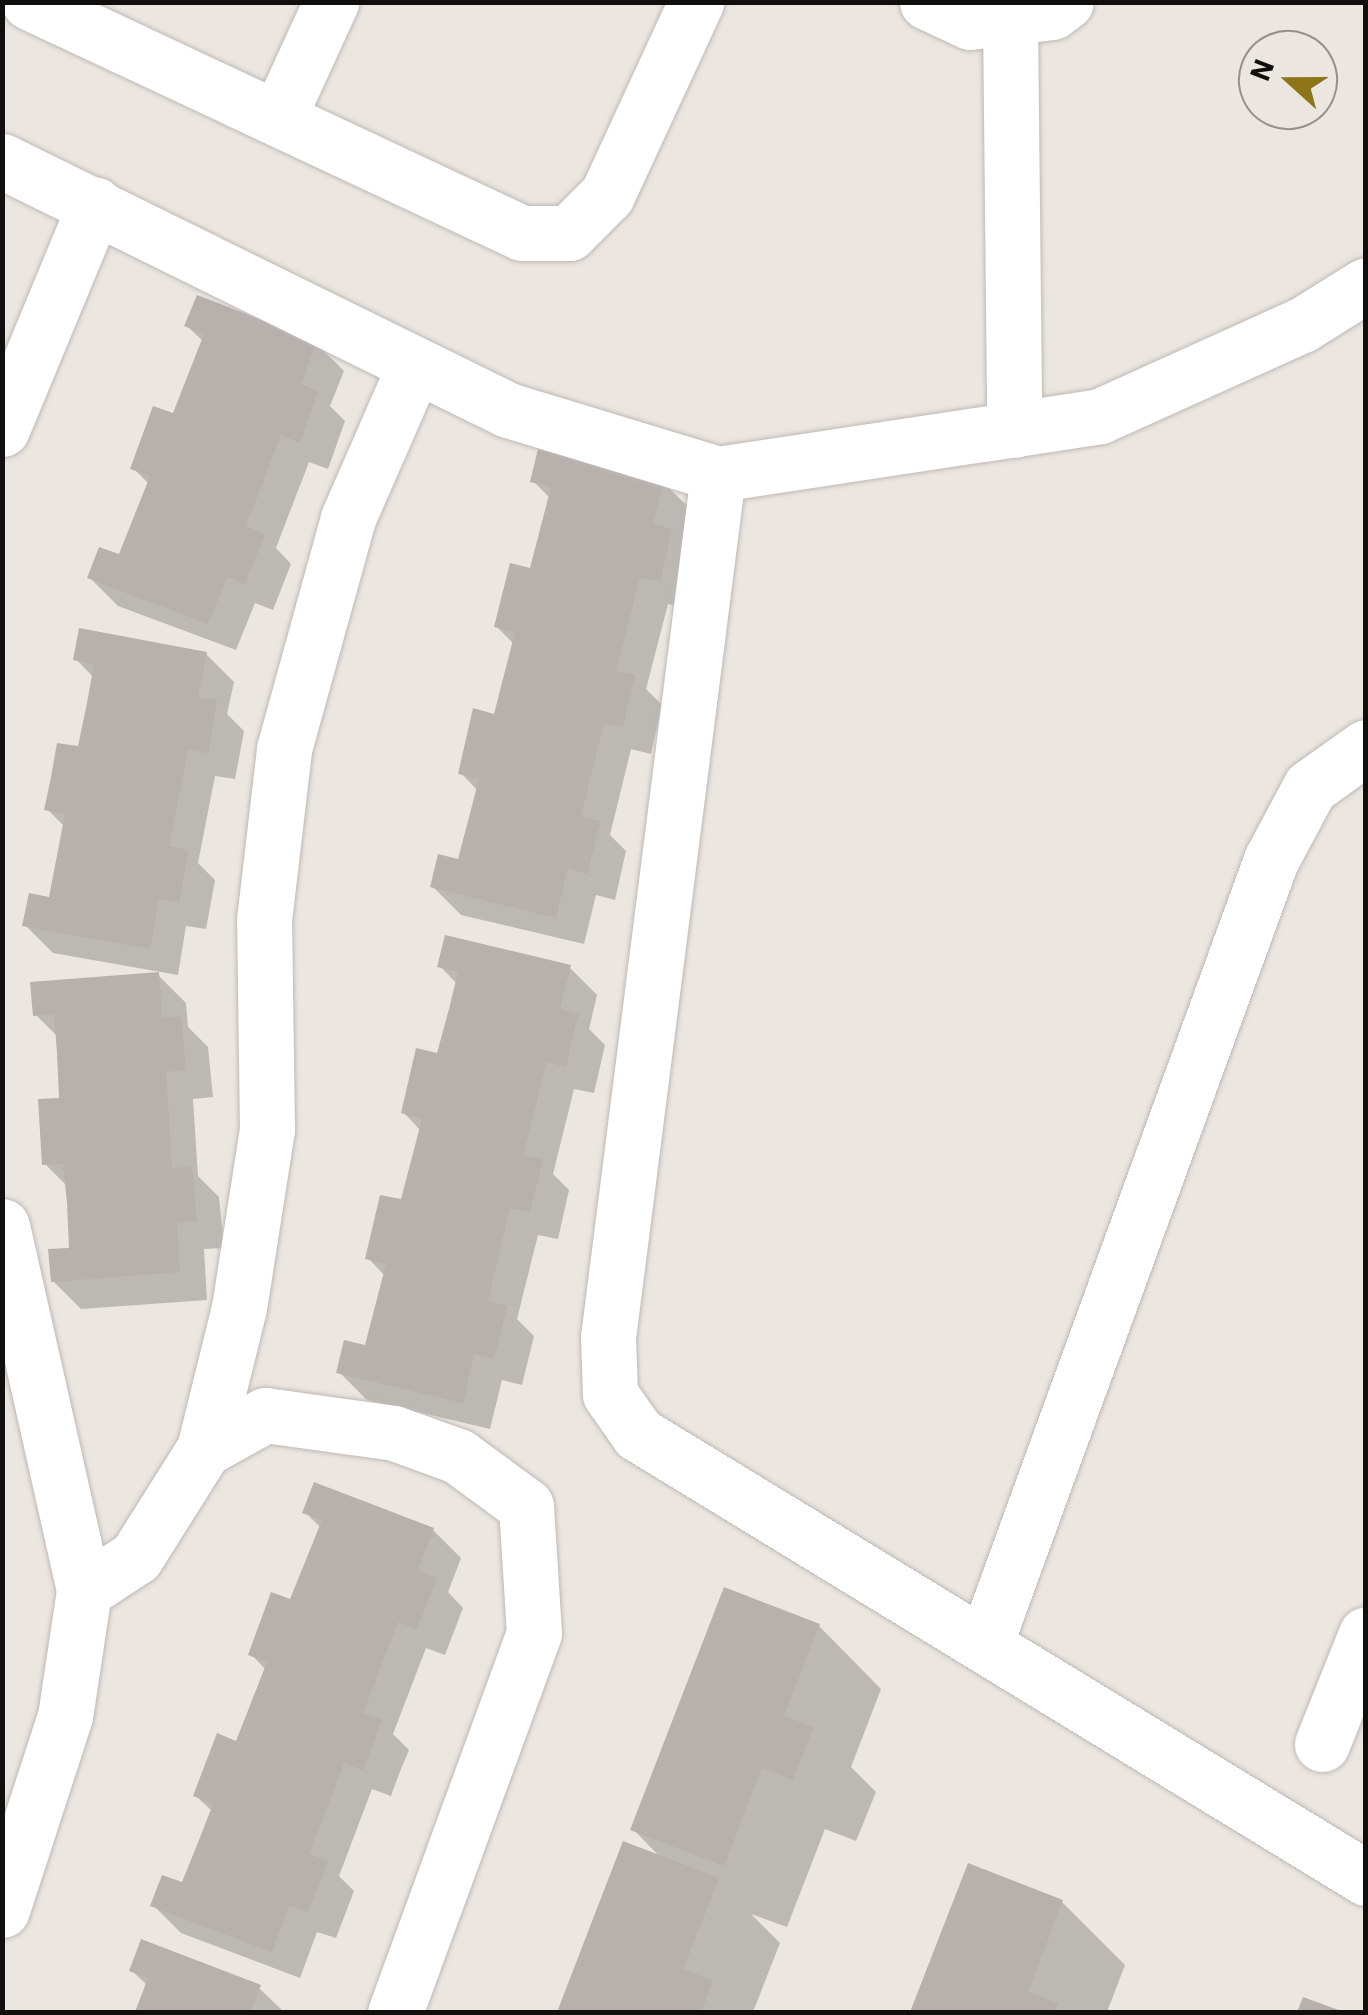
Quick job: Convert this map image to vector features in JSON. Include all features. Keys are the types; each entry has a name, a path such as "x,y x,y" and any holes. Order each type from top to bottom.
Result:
{"street":[{"path":"29,2 522,233 569,233 607,195 696,2"},
{"path":"278,118 330,2"},
{"path":"927,2 970,22 1052,12 1066,2"},
{"path":"1010,17 1014,430"},
{"path":"2,161 508,410 718,474 1100,416 1302,325 1366,286"},
{"path":"2,430 95,205"},
{"path":"84,1591 136,1557 204,1450 239,1308 267,1130 264,920 284,749 348,518 415,365"},
{"path":"718,474 608,1337 610,1394 638,1434 1366,1878"},
{"path":"985,1644 1272,860 1310,787 1366,747"},
{"path":"2,1226 84,1591 65,1716 2,1910"},
{"path":"204,1450 265,1415 394,1433 458,1456 526,1506 534,1633 395,2012"},
{"path":"1322,1744 1366,1634"}],"building":[{"path":"197,295 317,341 301,384 318,391 300,443 281,435 246,526 265,534 245,584 227,577 208,624 87,578 99,547 119,554 150,476 130,469 153,406 173,413 204,334 184,326"},
{"path":"538,449 664,480 653,524 672,529 660,582 640,577 616,671 635,675 623,727 604,723 581,816 600,821 587,874 568,868 556,918 430,887 438,854 458,859 479,779 458,774 473,708 494,714 515,632 494,627 510,563 530,568 551,487 530,482"},
{"path":"79,628 207,652 198,697 217,700 208,753 188,750 169,846 188,850 179,903 159,899 150,949 22,926 29,893 49,897 65,814 44,810 57,743 78,746 87,703 94,664 73,660"},
{"path":"445,935 571,965 560,1009 578,1014 566,1067 547,1062 523,1155 543,1160 530,1212 510,1208 488,1301 507,1306 494,1359 474,1354 463,1403 336,1373 344,1340 365,1345 386,1264 365,1259 380,1195 401,1199 422,1119 401,1113 416,1048 437,1053 449,1009 458,972 437,967"},
{"path":"159,972 162,1018 181,1017 186,1070 166,1072 172,1168 192,1167 197,1221 177,1222 180,1272 51,1282 48,1249 69,1248 67,1203 63,1164 42,1165 38,1099 59,1098 57,1053 54,1014 33,1016 30,982"},
{"path":"314,1482 434,1528 418,1570 437,1578 417,1629 398,1622 363,1713 382,1720 363,1770 344,1763 309,1854 328,1861 308,1912 289,1905 272,1952 150,1906 162,1875 182,1882 213,1804 193,1796 217,1733 236,1741 267,1662 248,1655 271,1592 290,1599 322,1520 302,1513"},
{"path":"724,1587 820,1624 784,1716 814,1727 793,1780 762,1768 724,1866 630,1830"},
{"path":"623,1841 719,1878 683,1969 713,1981 701,2012 557,2012"},
{"path":"968,1863 1063,1900 1028,1992 1058,2003 1054,2012 910,2012"},
{"path":"141,1939 261,1985 250,2012 135,2012 148,1978 129,1971"},
{"path":"1303,1997 1344,2012 1297,2012"}]}
